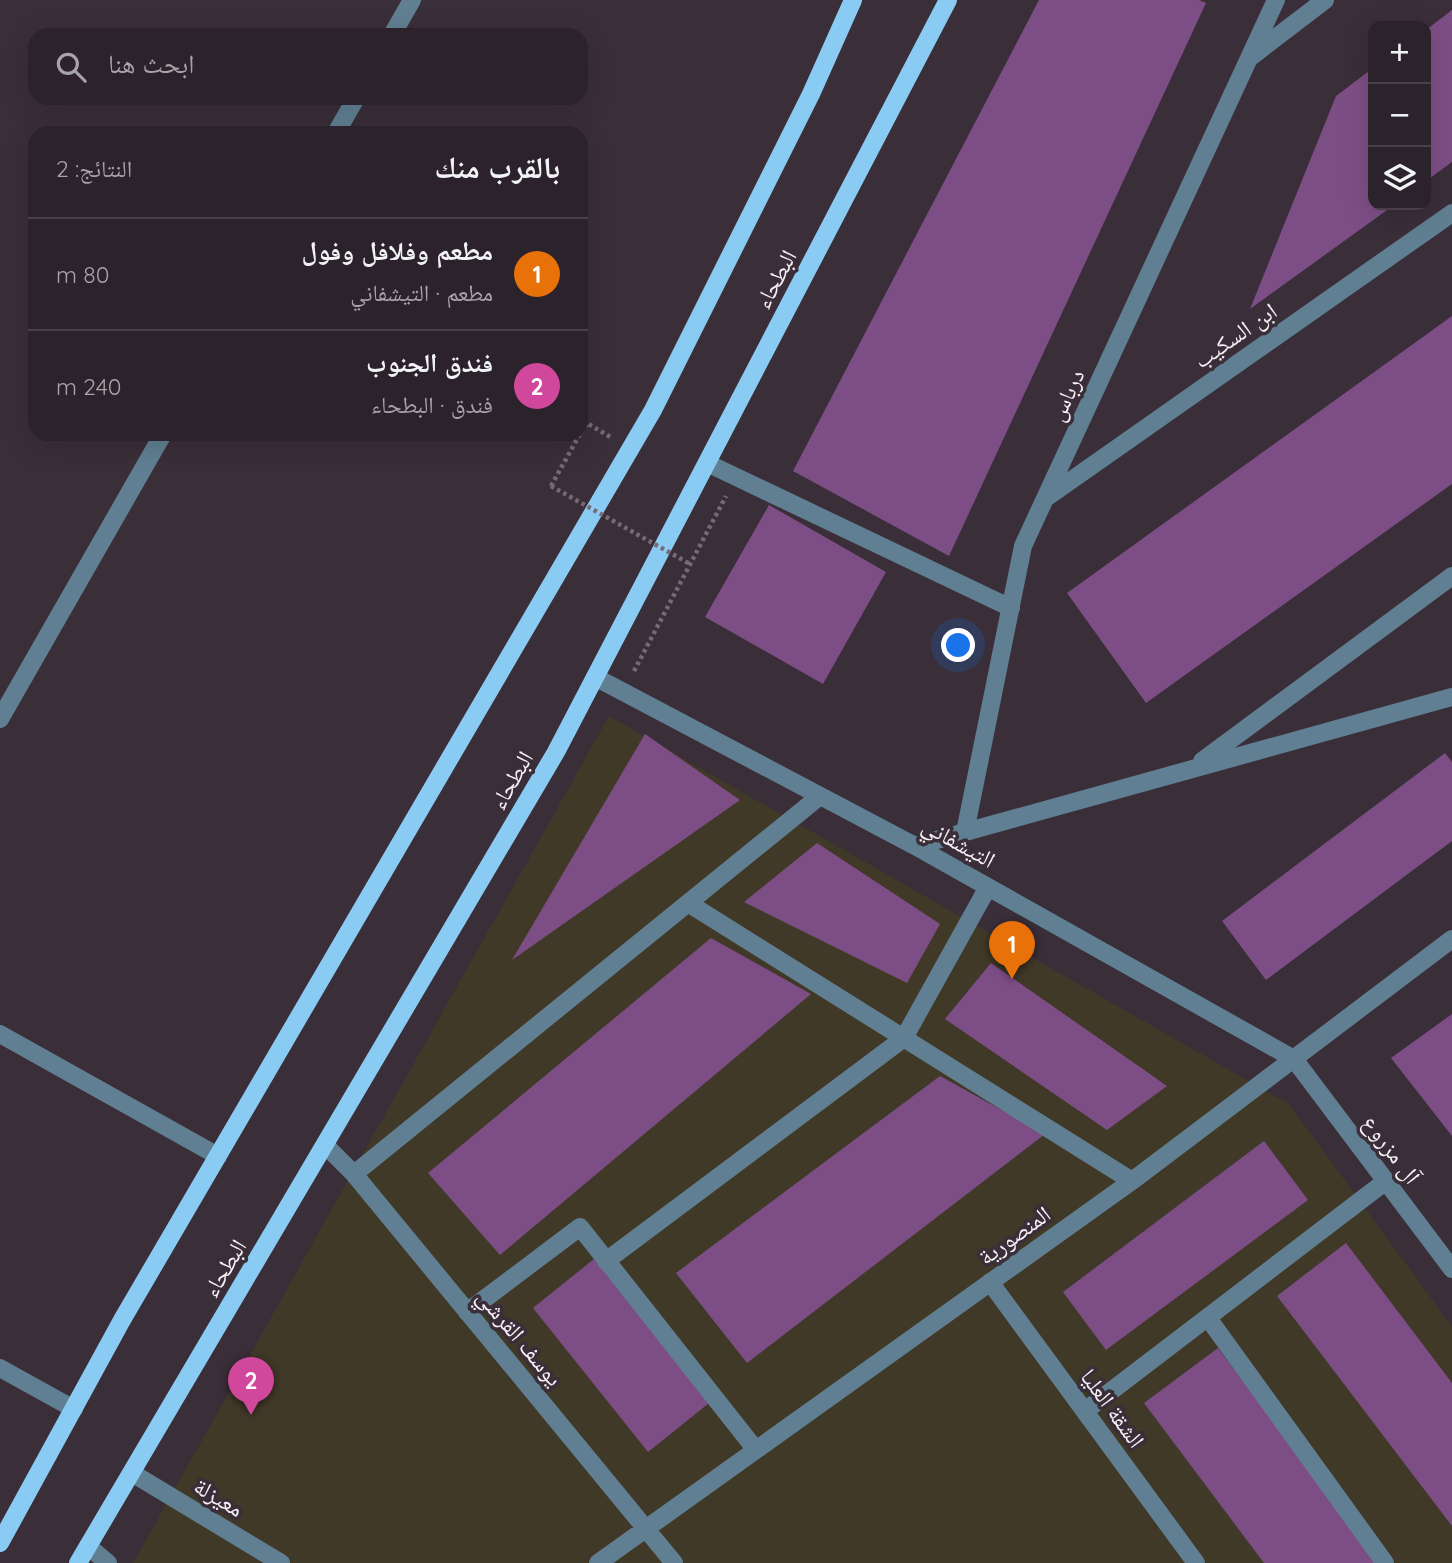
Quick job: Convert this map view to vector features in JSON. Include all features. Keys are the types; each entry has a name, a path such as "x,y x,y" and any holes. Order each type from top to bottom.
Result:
{"main road":[{"path":"0,1543 122,1320 653,410 799,118 853,0"},
{"name":"البطحاء","path":"78,1563 556,752 948,0"}],"street":[{"path":"396,28 412,0"},
{"name":"درباس","path":"965,832 1023,546 1276,0"},
{"path":"1249,58 1325,0"},
{"path":"340,126 352,105"},
{"name":"ابن السكيب","path":"1046,498 1452,213"},
{"path":"0,719 159,441"},
{"path":"707,463 1011,608"},
{"path":"1193,768 1452,576"},
{"name":"التيشفاني","path":"596,677 915,846 1294,1059"},
{"path":"915,846 1452,697"},
{"path":"354,1174 820,796"},
{"path":"606,1261 904,1038 988,887"},
{"path":"688,903 1132,1181"},
{"name":"المنصورية","path":"598,1563 1132,1181 1452,939"},
{"path":"0,1034 218,1156"},
{"name":"آل مزروع","path":"1294,1059 1452,1269"},
{"name":"يوسف القرشي","path":"325,1145 354,1174 674,1563"},
{"path":"1085,1411 1386,1181"},
{"path":"467,1312 580,1227 756,1450"},
{"name":"الشقة العليا","path":"990,1282 1196,1563"},
{"path":"1208,1318 1385,1563"},
{"path":"0,1368 74,1409"},
{"name":"معيزلة","path":"132,1473 281,1563"},
{"path":"89,1546 108,1563"}],"path":[{"path":"588,424 630,449"},
{"path":"576,441 551,486 690,564"},
{"path":"624,692 736,477"}],"shaded area":[{"path":"609,716 1289,1104 1452,1327 1452,1563 133,1563"}],"building":[{"path":"1039,0 1199,0 1206,3 949,556 793,471"},
{"path":"1452,10 1452,162 1431,177 1431,84 1431,26"},
{"path":"1368,72 1368,210 1387,210 1250,309 1336,96"},
{"path":"1452,316 1452,484 1146,703 1067,593"},
{"path":"769,505 886,572 823,684 705,617"},
{"path":"645,734 740,800 512,960"},
{"path":"1445,753 1452,762 1452,841 1266,980 1222,921"},
{"path":"817,843 940,924 907,983 744,902"},
{"path":"711,938 811,994 500,1255 428,1173"},
{"path":"991,963 1167,1086 1107,1130 945,1019"},
{"path":"1452,1014 1452,1136 1391,1058"},
{"path":"940,1076 1045,1134 747,1363 676,1273"},
{"path":"1264,1141 1308,1200 1106,1350 1063,1292"},
{"path":"1346,1243 1452,1383 1452,1526 1277,1296"},
{"path":"594,1259 709,1403 648,1452 533,1308"},
{"path":"1218,1348 1378,1563 1264,1563 1144,1403"}],"place":[{"name":"مطعم وفلافل وفول","path":"1012,979"},
{"name":"فندق الجنوب","path":"251,1415"}]}
